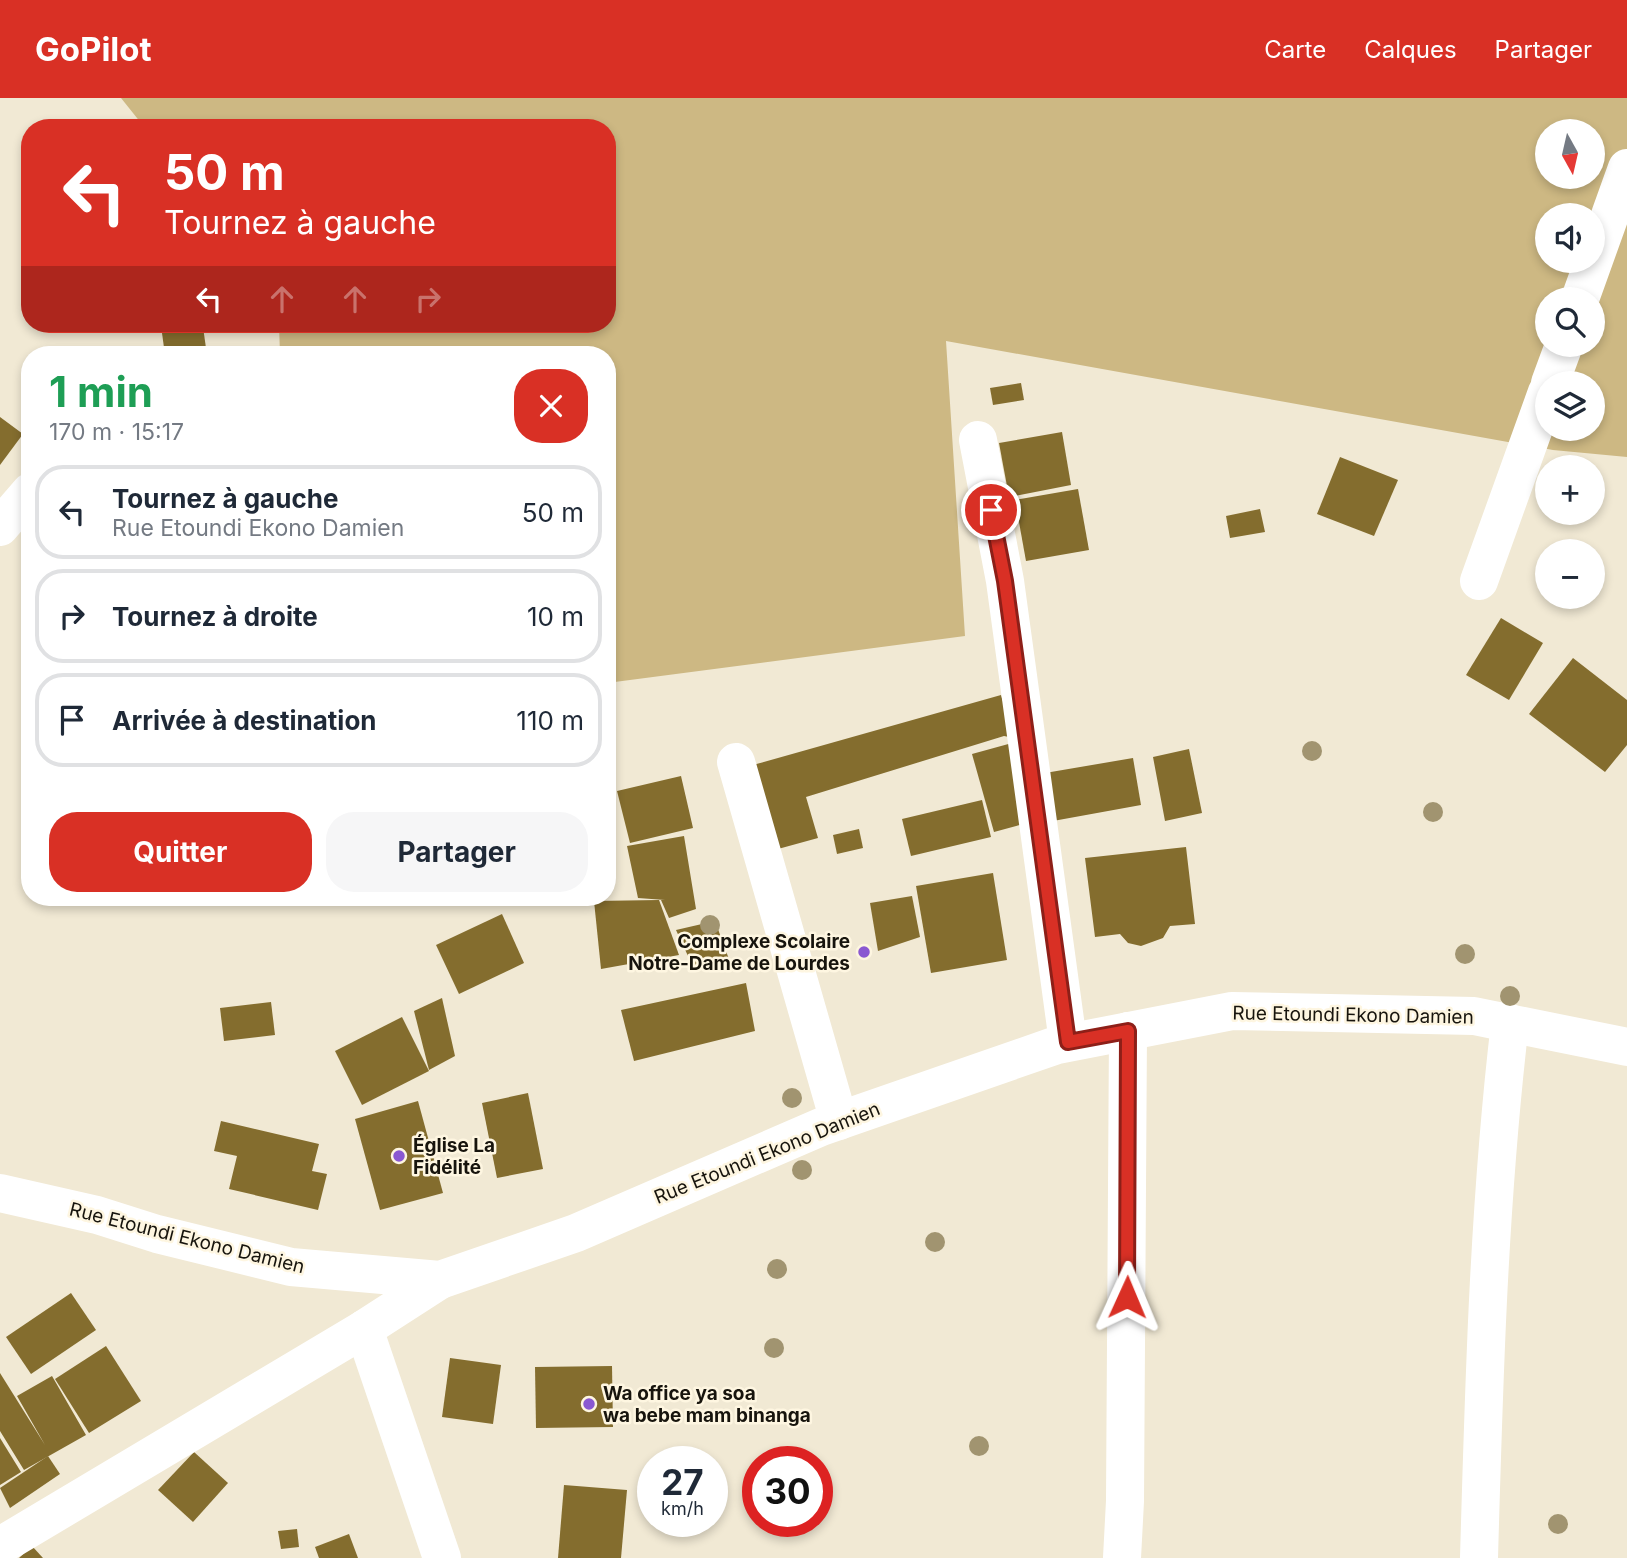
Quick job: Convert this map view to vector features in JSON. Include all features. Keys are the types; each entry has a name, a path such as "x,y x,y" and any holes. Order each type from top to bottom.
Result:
{"street":[{"path":"1584,287 1627,168"},
{"path":"1479,581 1535,425"},
{"path":"978,440 1005,581 1068,1042"},
{"path":"0,527 21,502"},
{"path":"736,762 839,1121"},
{"name":"Rue Etoundi Ekono Damien","path":"0,1193 97,1214 157,1234 291,1267 440,1280 576,1233 839,1121 1068,1042 1232,1011 1474,1016 1627,1047"},
{"path":"1479,1558 1485,1363 1496,1150 1510,1023"},
{"path":"1122,1558 1126,1487 1128,1031"},
{"path":"0,1546 365,1329 440,1280"},
{"path":"365,1329 442,1558"}],"shaded area":[{"path":"121,98 1627,98 1627,457 1553,450 946,341 965,636 616,682 616,346 280,346 279,333 616,333 616,119 138,119"}],"building":[{"path":"162,333 204,333 206,346 164,346"},
{"path":"1021,383 1024,400 993,405 990,388"},
{"path":"0,417 21,433 21,437 0,465"},
{"path":"1062,432 1071,485 1009,497 999,443"},
{"path":"1340,457 1398,480 1374,536 1317,514"},
{"path":"1078,489 1089,550 1026,561 1015,500"},
{"path":"1260,509 1265,532 1230,538 1226,516"},
{"path":"1501,618 1543,643 1509,700 1466,675"},
{"path":"1573,658 1627,700 1627,745 1605,772 1529,714"},
{"path":"1001,695 1014,738 1004,736 806,797 818,838 778,849 753,765"},
{"path":"1012,743 1034,821 994,832 972,754"},
{"path":"1189,749 1202,813 1165,821 1153,757"},
{"path":"1133,758 1141,805 1053,821 1045,773"},
{"path":"681,776 693,828 630,843 617,791"},
{"path":"982,800 991,837 911,856 902,819"},
{"path":"859,829 863,848 837,854 833,835"},
{"path":"684,836 696,909 669,918 661,900 665,900 638,898 627,846"},
{"path":"1186,847 1195,924 1170,926 1163,938 1141,946 1128,943 1120,934 1095,937 1085,858"},
{"path":"993,873 1007,960 931,973 916,886"},
{"path":"912,896 920,937 878,951 870,903"},
{"path":"659,900 679,955 601,969 595,906 616,906 616,901"},
{"path":"502,914 524,963 459,994 436,945"},
{"path":"715,921 730,962 694,969 676,930"},
{"path":"746,983 755,1031 634,1061 621,1010"},
{"path":"442,998 455,1056 429,1070 414,1011"},
{"path":"271,1002 275,1035 224,1041 220,1008"},
{"path":"402,1017 429,1071 362,1105 335,1051"},
{"path":"528,1093 543,1169 497,1178 482,1103"},
{"name":"Église La Fidélité","path":"418,1101 443,1193 380,1210 355,1119"},
{"path":"221,1121 319,1144 312,1171 327,1174 318,1210 229,1189 237,1156 214,1151"},
{"path":"71,1293 96,1330 31,1374 6,1337"},
{"path":"106,1346 141,1401 89,1433 55,1379"},
{"path":"450,1358 501,1365 493,1424 442,1417"},
{"path":"612,1366 613,1427 536,1428 535,1367"},
{"path":"0,1373 45,1445 17,1396 52,1376 86,1435 24,1470 0,1431"},
{"path":"0,1438 21,1472 0,1485"},
{"path":"194,1452 228,1483 193,1522 158,1490"},
{"path":"48,1456 60,1474 10,1508 0,1488"},
{"path":"564,1485 627,1490 621,1558 558,1558"},
{"path":"297,1529 299,1547 281,1549 278,1531"},
{"path":"349,1534 358,1558 319,1558 315,1547"},
{"path":"32,1546 43,1558 19,1558"}],"place":[{"name":"Complexe Scolaire Notre-Dame de Lourdes","path":"864,952"},
{"name":"Église La Fidélité","path":"399,1156"},
{"name":"Wa office ya soa wa bebe mam binanga","path":"589,1404"}],"route":[{"path":"991,510 1005,581 1068,1042 1128,1031 1127,1297"}]}
